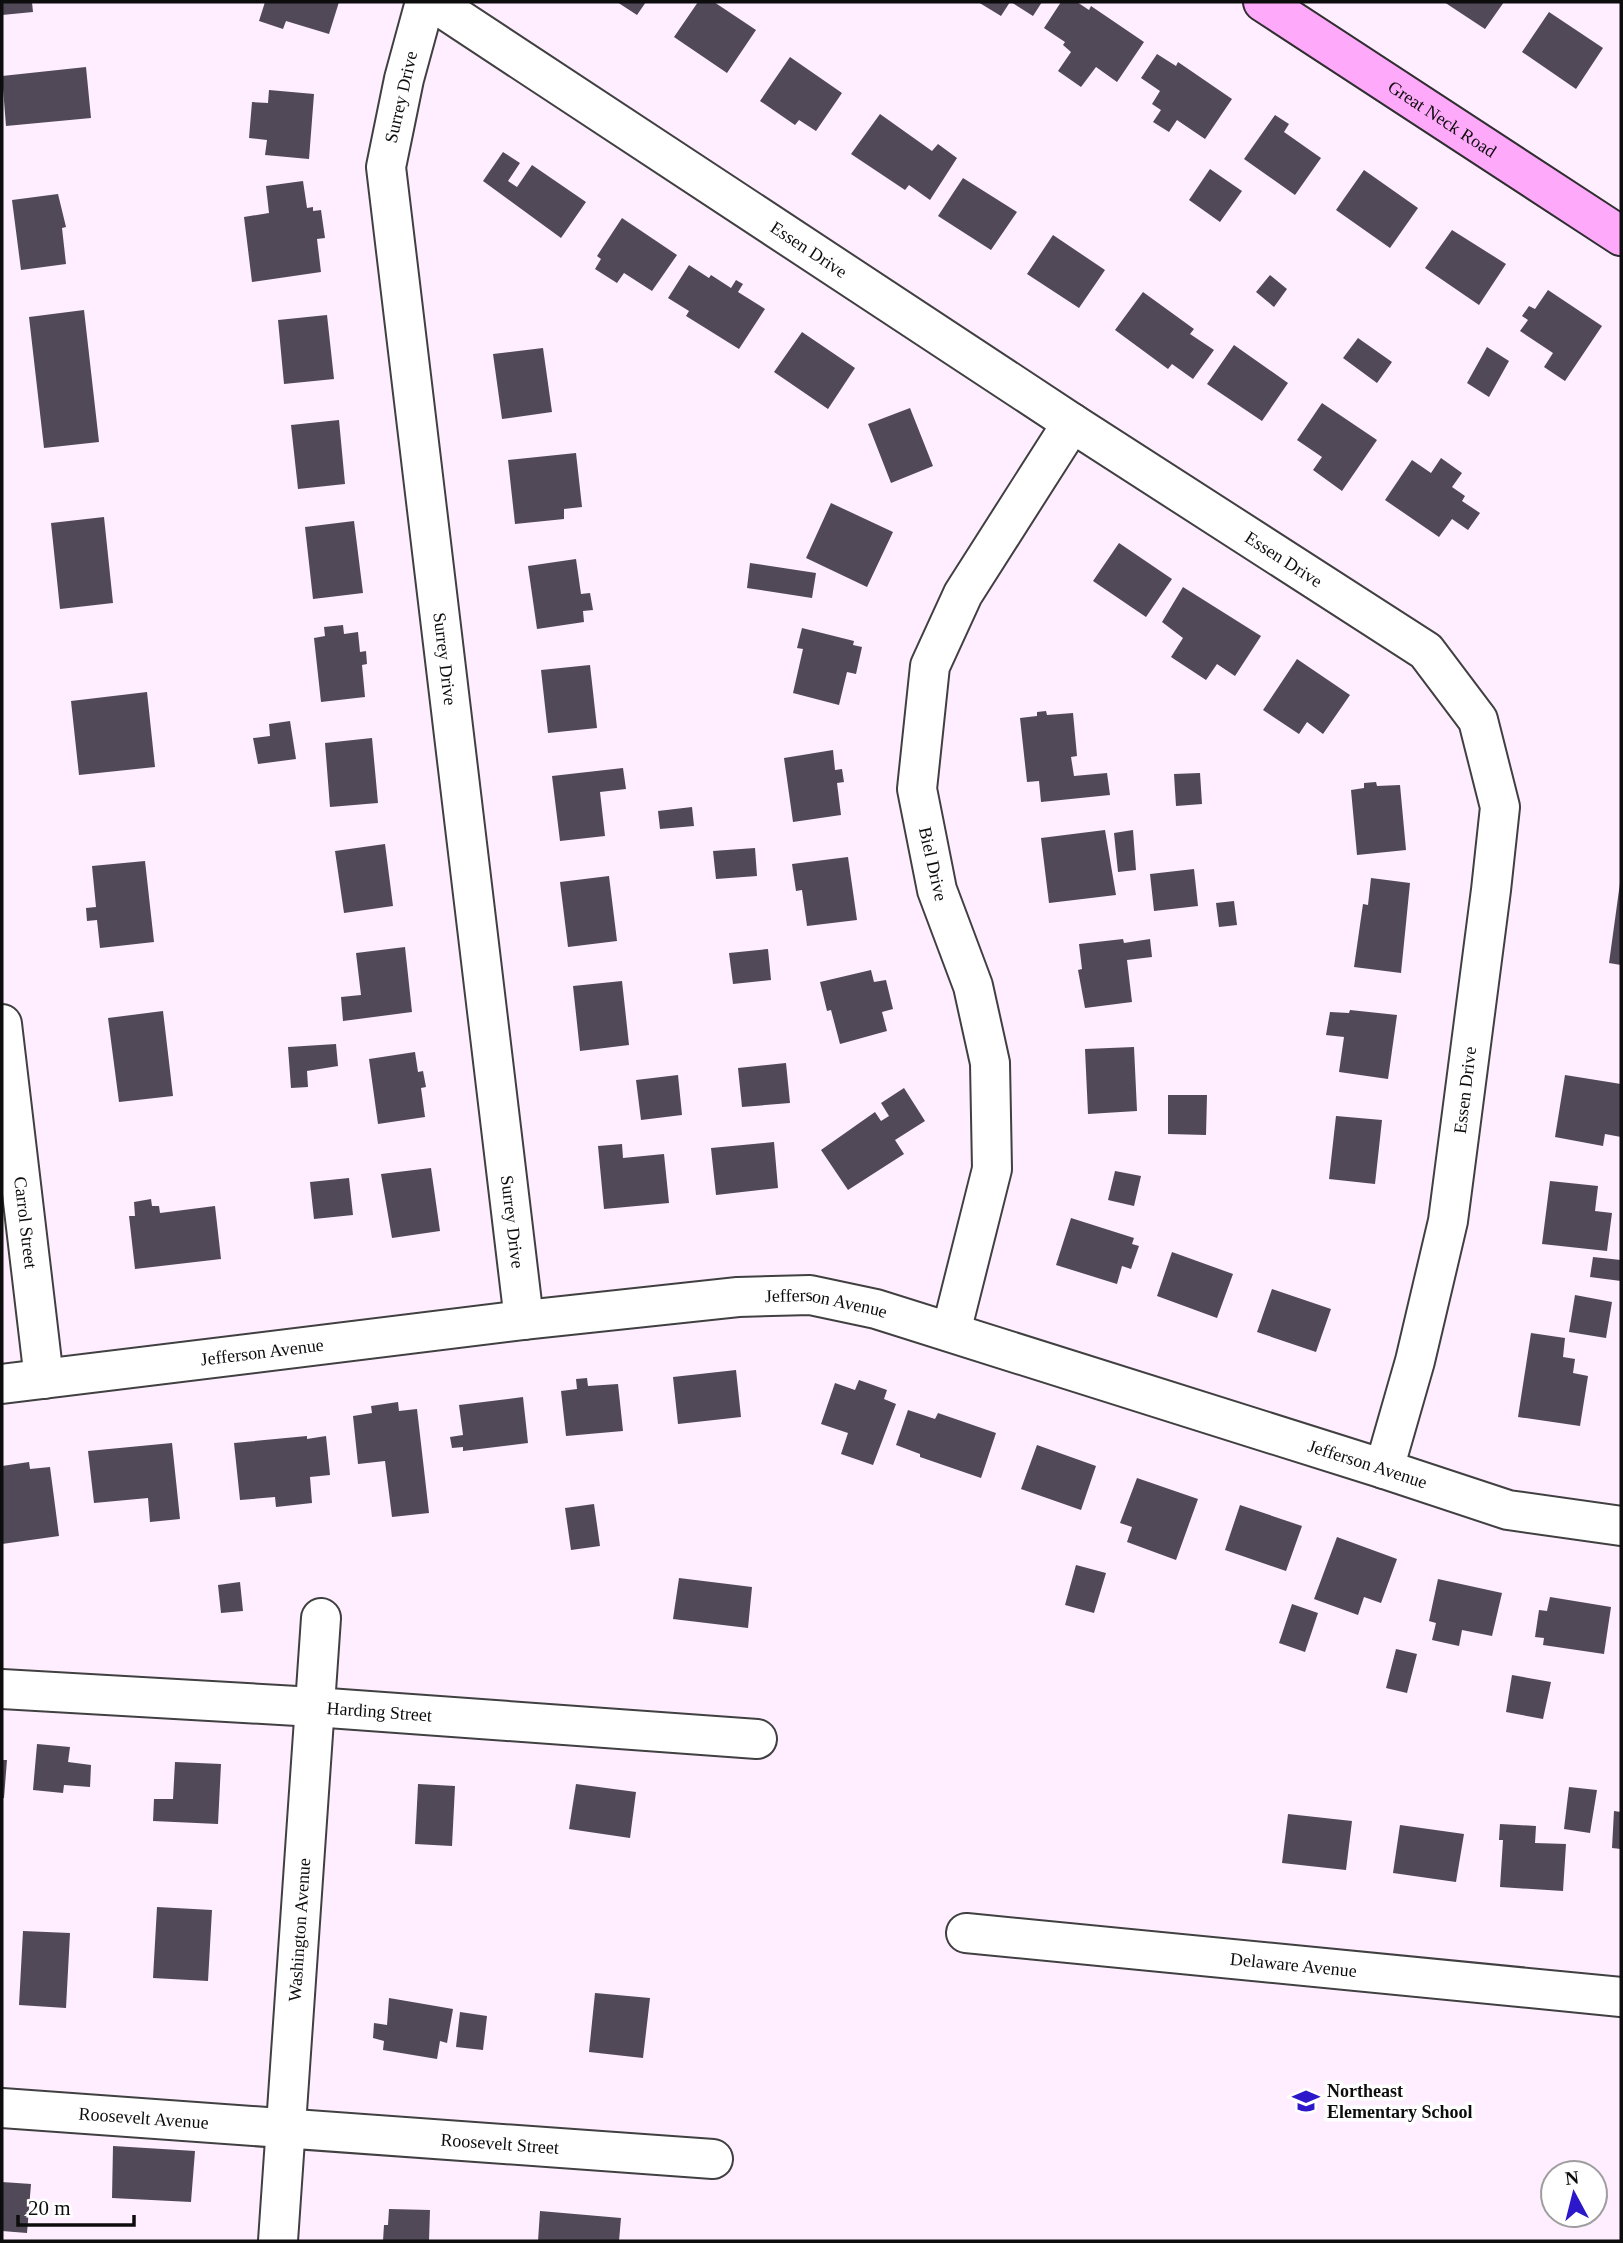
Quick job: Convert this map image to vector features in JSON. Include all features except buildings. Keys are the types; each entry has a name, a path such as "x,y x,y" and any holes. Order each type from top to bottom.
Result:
{"main road":[{"name":"Great Neck Road","path":"1263,2 1621,236"}],"street":[{"name":"Surrey Drive","path":"425,2 404,79 386,167 524,1320"},
{"name":"Essen Drive","path":"433,2 1072,423 1426,652 1478,720 1500,807 1491,890 1448,1221 1415,1361 1384,1469"},
{"name":"Biel Drive","path":"951,1332 992,1169 990,1063 973,986 937,890 917,789 930,666 963,594 1072,423"},
{"name":"Carrol Street","path":"2,1024 44,1379"},
{"name":"Jefferson Avenue","path":"2,1384 524,1320 738,1297 810,1296 876,1309 1508,1510 1621,1526"},
{"name":"Washington Avenue","path":"278,2241 321,1618"},
{"name":"Harding Street","path":"2,1689 314,1707 757,1739"},
{"name":"Delaware Avenue","path":"965,1934 1621,1997"},
{"name":"Roosevelt Avenue","path":"2,2108 286,2129"},
{"name":"Roosevelt Street","path":"286,2129 713,2159"}],"place":[{"name":"Northeast Elementary School","path":"1306,2101"}]}
